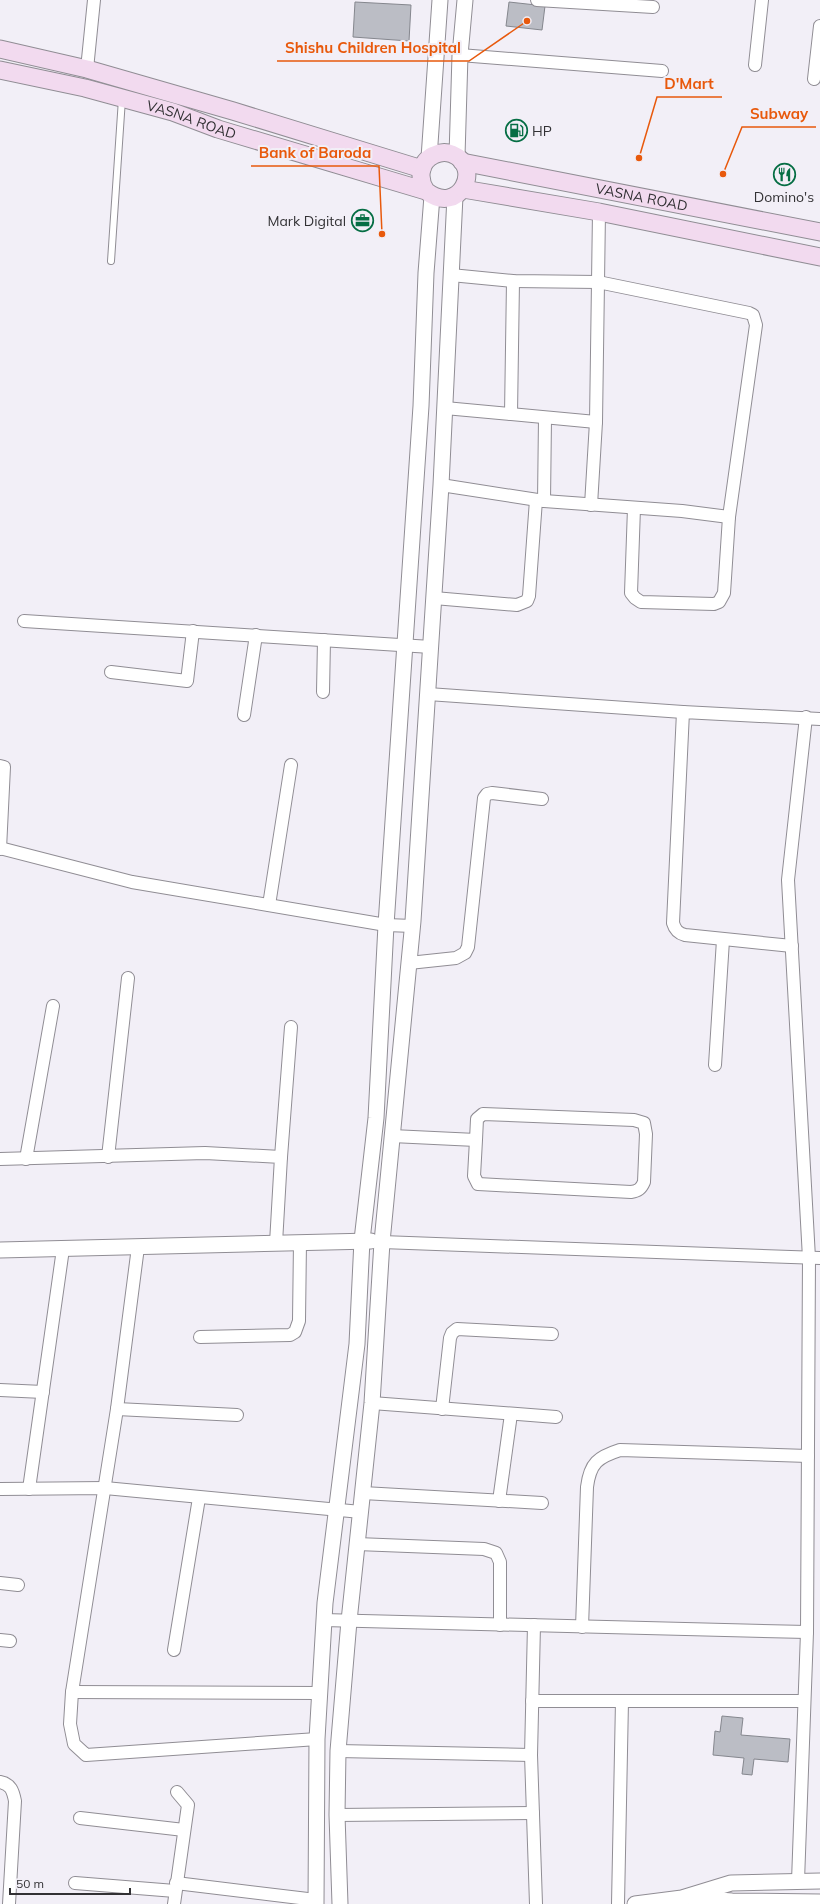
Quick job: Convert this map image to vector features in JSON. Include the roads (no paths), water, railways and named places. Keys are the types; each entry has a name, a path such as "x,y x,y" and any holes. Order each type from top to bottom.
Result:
{"main road":[{"name":"VASNA ROAD","path":"0,50 87,69 425,164"},
{"name":"VASNA ROAD","path":"0,70 86,88 173,112 218,129 429,193"},
{"path":"218,129 224,108"},
{"path":"443,152 460,159 467,175 459,192 445,199 429,193 421,179 425,164 437,153 443,152"},
{"name":"VASNA ROAD","path":"460,159 820,232"},
{"name":"VASNA ROAD","path":"459,192 599,212 820,257"}],"street":[{"path":"87,69 94,0"},
{"path":"425,164 440,0"},
{"path":"460,159 460,55 465,0"},
{"path":"538,0 653,7"},
{"path":"754,65 762,0"},
{"path":"814,79 820,26"},
{"path":"460,55 662,71"},
{"path":"340,1904 337,1816 338,1751 349,1621 372,1403 382,1242 413,926 441,485 451,275 459,192"},
{"path":"75,1883 176,1887 316,1902 317,1739 319,1693 324,1620 357,1344 362,1240 376,1118 386,925 421,406 429,193"},
{"path":"591,505 596,422 599,212"},
{"path":"451,275 513,281 598,282 754,315 756,325 729,517 724,594 719,602 714,604 641,602 635,598 631,593 634,508"},
{"path":"511,414 513,281"},
{"path":"445,408 596,422"},
{"path":"434,598 517,605 527,601 529,596 540,501 545,418"},
{"path":"441,485 540,501 729,517"},
{"path":"24,621 431,647"},
{"path":"111,672 187,681 194,631"},
{"path":"244,715 256,635"},
{"path":"323,692 324,640"},
{"path":"428,694 683,712 806,717 820,719"},
{"path":"683,712 673,923 675,929 679,934 723,940 792,946"},
{"path":"798,1881 807,1632 808,1456 814,1433 815,1258 788,880 806,717"},
{"path":"269,905 291,765"},
{"path":"0,766 4,767 0,849 126,881 386,925 413,926"},
{"path":"409,963 456,958 465,953 468,946 484,798 487,794 492,793 542,799"},
{"path":"715,1065 723,940"},
{"path":"108,1157 128,978"},
{"path":"26,1159 53,1006"},
{"path":"276,1243 291,1027"},
{"path":"483,1114 634,1120 644,1123 646,1134 644,1182 638,1191 631,1192 478,1184 474,1176 476,1140 477,1119 483,1114"},
{"path":"392,1136 476,1140"},
{"path":"0,1159 205,1153 281,1157"},
{"path":"0,1250 362,1240 382,1242 815,1258"},
{"path":"200,1337 290,1335 296,1332 299,1321 300,1242"},
{"path":"138,1247 117,1409 72,1692 70,1724 74,1744 86,1756 317,1739"},
{"path":"29,1489 63,1249"},
{"path":"442,1409 450,1338 452,1333 457,1329 552,1334"},
{"path":"0,1390 43,1392"},
{"path":"372,1403 556,1417"},
{"path":"117,1409 236,1415"},
{"path":"498,1501 511,1414"},
{"path":"582,1626 587,1487 589,1473 596,1461 606,1455 620,1450 808,1456"},
{"path":"0,1489 105,1488 361,1512"},
{"path":"363,1493 542,1503"},
{"path":"174,1650 199,1498"},
{"path":"357,1544 484,1549 496,1554 500,1562 500,1625"},
{"path":"0,1583 18,1584"},
{"path":"324,1620 807,1632"},
{"path":"534,1625 531,1755 536,1904"},
{"path":"72,1692 319,1693"},
{"path":"532,1701 804,1701"},
{"path":"618,1904 622,1701"},
{"path":"338,1751 531,1755"},
{"path":"0,1782 5,1783 12,1789 15,1801 9,1904"},
{"path":"174,1904 188,1805 177,1792"},
{"path":"337,1816 533,1814"},
{"path":"80,1818 184,1830"},
{"path":"0,1846 12,1846"},
{"path":"634,1904 682,1898 731,1883 820,1881"},
{"path":"682,1898 732,1901 820,1902"}],"lane":[{"path":"111,261 122,98"}],"place":[{"name":"Shishu Children Hospital","path":"527,21"},
{"name":"HP","path":"516,131"},
{"name":"D'Mart","path":"639,158"},
{"name":"Subway","path":"723,174"},
{"name":"Domino's","path":"784,175"},
{"name":"Mark Digital","path":"362,221"},
{"name":"Bank of Baroda","path":"382,234"}]}
